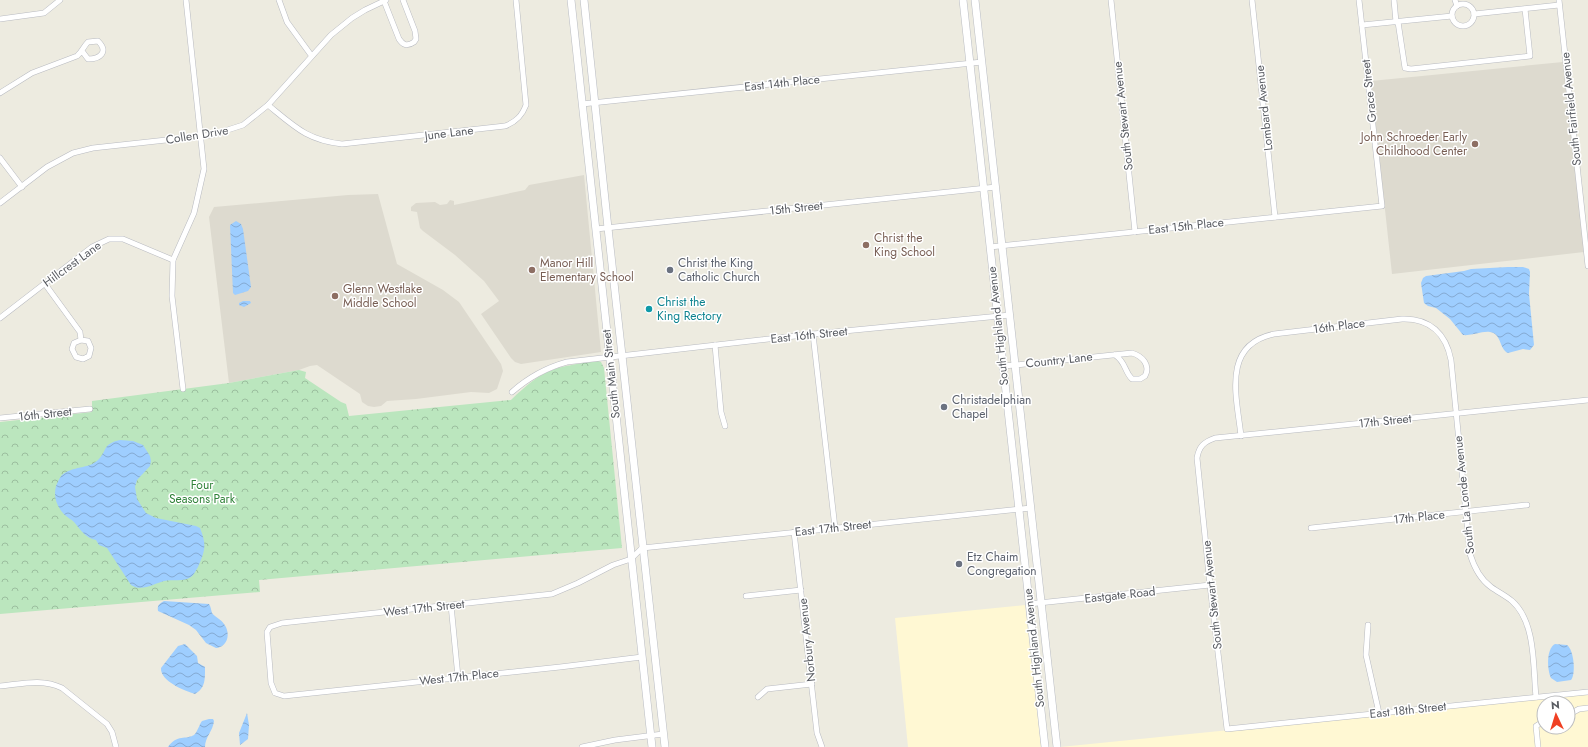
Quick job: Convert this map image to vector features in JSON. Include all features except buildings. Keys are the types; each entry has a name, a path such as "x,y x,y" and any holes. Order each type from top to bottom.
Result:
{"main road":[{"name":"South Main Street","path":"571,0 652,747"},
{"name":"South Main Street","path":"584,0 642,548 665,747"},
{"name":"South Highland Avenue","path":"963,0 1045,747"},
{"name":"South Highland Avenue","path":"975,0 1057,747"}],"street":[{"path":"0,19 44,13 60,0"},
{"path":"183,389 172,296 173,260 194,213 204,169 186,0"},
{"path":"279,0 283,14 289,26 312,55"},
{"path":"385,0 399,39 406,46 414,42 416,34 403,0"},
{"name":"Collen Drive","path":"0,203 54,162 84,150 201,136 224,132 243,125 268,105 287,86 312,55 331,35 365,10 385,0"},
{"name":"June Lane","path":"268,105 302,132 322,140 342,144 505,126 513,123 520,117 526,105 516,0"},
{"name":"South Stewart Avenue","path":"1111,0 1135,232"},
{"name":"Lombard Avenue","path":"1252,0 1275,217"},
{"name":"Grace Street","path":"1359,0 1382,206"},
{"path":"1394,0 1405,68 1411,69 1530,56 1525,9"},
{"path":"1455,0 1457,6"},
{"path":"1474,14 1525,9 1559,3"},
{"name":"South Fairfield Avenue","path":"1559,3 1588,266"},
{"path":"1466,5 1471,8 1474,14 1471,22 1462,26 1454,22 1452,16 1453,10 1457,6 1466,5"},
{"path":"1362,25 1452,16"},
{"path":"0,93 32,73 77,56 82,52"},
{"name":"East 14th Place","path":"582,104 982,62"},
{"path":"0,158 22,187"},
{"name":"15th Street","path":"596,229 996,187"},
{"name":"East 15th Place","path":"990,247 1382,206"},
{"name":"Hillcrest Lane","path":"0,318 92,247 109,239 122,239 173,260"},
{"path":"44,284 80,332 81,340"},
{"name":"East 16th Street","path":"609,357 813,334 1010,315"},
{"name":"16th Place","path":"1241,436 1235,373 1239,360 1250,345 1255,341 1263,336 1274,334 1402,318 1422,321 1436,330 1445,340 1451,360 1456,414"},
{"path":"813,334 834,528"},
{"path":"715,345 721,412 726,426"},
{"name":"Country Lane","path":"1003,366 1132,353 1137,354 1147,364 1148,368 1145,376 1140,379 1132,379 1129,376 1122,359 1115,355"},
{"path":"512,392 538,372 552,366 567,362 609,357"},
{"name":"17th Street","path":"1198,462 1199,448 1207,441 1215,438 1588,400"},
{"name":"16th Street","path":"0,418 90,409"},
{"name":"South La Londe Avenue","path":"1456,414 1470,554 1476,570 1490,586 1512,601 1520,610 1528,627 1536,697"},
{"name":"South Stewart Avenue","path":"1198,462 1210,586 1227,729"},
{"name":"17th Place","path":"1311,528 1527,505"},
{"name":"East 17th Street","path":"642,548 1031,508"},
{"name":"Norbury Avenue","path":"794,532 817,733 822,747"},
{"name":"West 17th Street","path":"275,693 271,683 267,637 267,632 272,626 282,623 552,594 578,583 613,565 631,559 642,548"},
{"name":"Eastgate Road","path":"1029,604 1210,586"},
{"path":"746,596 801,590"},
{"path":"451,605 458,677"},
{"path":"1368,625 1366,655 1379,713"},
{"name":"West 17th Place","path":"275,693 284,696 642,657"},
{"path":"0,686 42,682 53,684 62,688 107,724 112,732 116,747"},
{"path":"758,697 768,689 812,684"},
{"name":"East 18th Street","path":"1557,695 1588,692"},
{"name":"East 18th Street","path":"1227,729 1536,697"},
{"path":"1576,711 1588,708"},
{"path":"582,747 615,740 663,734"},
{"path":"1537,735 1538,747"}],"shaded area":[{"name":"John Schroeder Early Childhood Center","path":"1563,62 1584,252 1392,274 1371,81"},
{"name":"Manor Hill Elementary School","path":"584,175 601,352 521,364 515,362 481,314 499,301 484,281 455,255 420,228 417,212 411,211 411,207 416,203 435,202 440,205 447,204 450,200 454,201 454,205 525,190 529,185"},
{"name":"Glenn Westlake Middle School","path":"378,194 397,264 443,290 459,302 501,364 503,371 497,389 489,393 471,392 387,401 381,406 374,407 368,406 362,402 360,394 317,365 299,370 229,383 209,217 214,207 348,195"},
{"path":"1025,605 1041,747 908,747 895,618"},
{"path":"1588,694 1588,747 1060,747 1536,699 1536,735 1576,735 1576,695"}],"green space":[{"name":"Four Seasons Park","path":"598,361 601,362 604,368 622,548 259,580 260,592 0,614 0,422 92,412 92,401 229,383 299,370 306,372 305,378 346,404 349,416 511,400 522,389 541,375 570,365"}],"water":[{"path":"236,221 241,224 243,229 251,287 248,291 235,295 233,293 230,225"},
{"path":"1523,267 1529,269 1530,272 1529,294 1534,345 1530,350 1523,349 1508,353 1503,348 1499,338 1494,333 1490,332 1463,335 1450,319 1436,308 1428,306 1424,303 1421,283 1423,278 1426,276 1471,269"},
{"path":"243,301 250,301 251,303 244,307 239,305 239,303"},
{"path":"120,440 133,441 143,445 150,456 150,466 137,480 135,487 137,499 146,513 156,518 200,528 204,539 204,552 198,567 188,579 164,581 143,588 131,585 107,548 99,545 96,540 86,536 58,506 55,498 55,490 62,475 71,470 94,463 98,460 110,443"},
{"path":"164,601 209,604 212,613 224,624 226,628 228,635 226,642 220,647 216,648 206,643 196,630 189,625 158,611 159,605"},
{"path":"185,644 197,656 198,663 205,667 205,679 203,686 199,692 195,694 174,685 164,677 161,668 178,646"},
{"path":"1555,644 1567,645 1571,652 1574,668 1573,677 1571,680 1557,682 1551,678 1548,660 1550,650"},
{"path":"247,713 249,725 248,739 240,745 239,733"},
{"path":"213,719 214,721 206,740 205,747 168,747 175,740 194,735 202,721"}],"place":[{"name":"John Schroeder Early Childhood Center","path":"1475,144"},
{"name":"Christ the King School","path":"866,245"},
{"name":"Manor Hill Elementary School","path":"532,270"},
{"name":"Christ the King Catholic Church","path":"670,270"},
{"name":"Glenn Westlake Middle School","path":"335,296"},
{"name":"Christ the King Rectory","path":"649,309"},
{"name":"Christadelphian Chapel","path":"944,407"},
{"name":"Etz Chaim Congregation","path":"959,564"}]}
